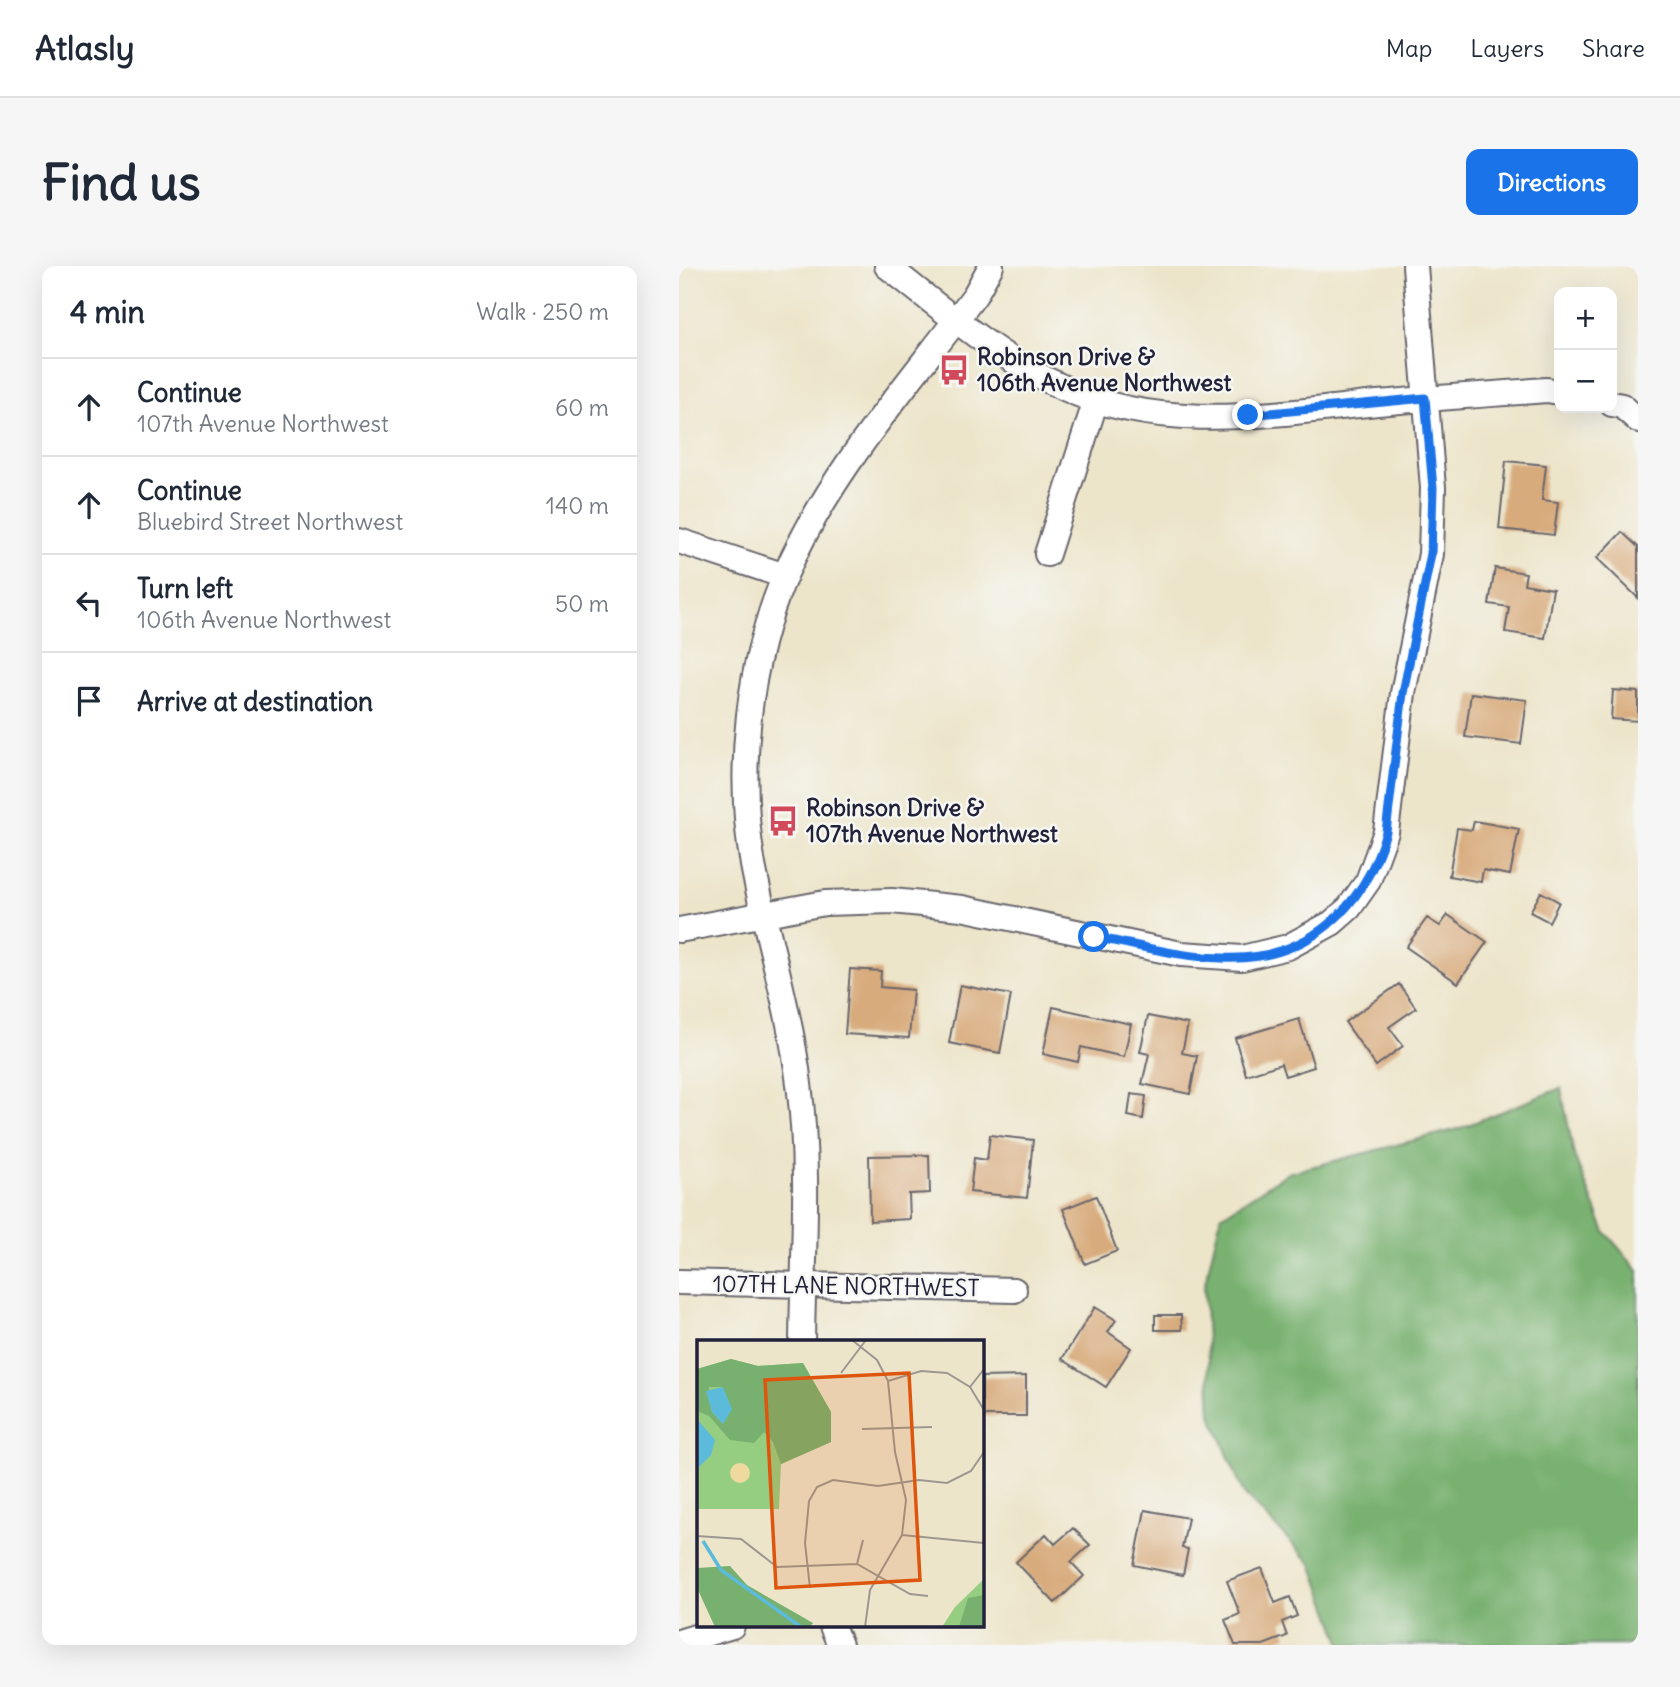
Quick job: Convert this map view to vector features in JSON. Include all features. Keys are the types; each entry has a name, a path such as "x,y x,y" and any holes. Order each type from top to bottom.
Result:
{"street":[{"path":"887,266 956,320 1034,373 1096,400 1151,414 1198,418 1425,398 1554,391"},
{"path":"802,1340 804,1128 799,1085 753,864 749,824 748,747 756,674 769,621 785,576 834,484 956,320 991,266"},
{"path":"679,930 825,903 927,903 1169,952 1242,958 1288,947 1332,923 1349,908 1368,881 1386,832 1403,693 1431,554 1433,488 1415,266"},
{"path":"1047,554 1096,400"},
{"path":"1617,405 1638,420"},
{"path":"679,541 785,576"},
{"name":"107TH LANE NORTHWEST","path":"679,1282 1014,1290"},
{"path":"679,1643 725,1628"},
{"path":"833,1628 840,1645"}],"green space":[{"path":"1561,1088 1574,1155 1605,1232 1638,1270 1638,1645 1342,1645 1312,1564 1244,1494 1211,1414 1204,1287 1221,1216 1288,1173 1458,1129"}],"building":[{"path":"1506,461 1546,465 1542,500 1558,502 1554,535 1499,529"},
{"path":"1622,532 1638,547 1638,598 1597,558"},
{"path":"1495,568 1526,573 1524,584 1553,589 1545,638 1505,632 1509,607 1489,604"},
{"path":"1613,690 1638,692 1638,721 1611,719"},
{"path":"1471,693 1527,700 1521,744 1465,737"},
{"path":"1474,821 1519,829 1510,875 1483,870 1481,882 1449,876 1457,828 1472,830"},
{"path":"1541,892 1559,902 1549,922 1530,912"},
{"path":"1448,915 1487,942 1458,983 1406,947 1427,918 1440,926"},
{"path":"850,969 881,971 880,987 913,990 909,1038 845,1034"},
{"path":"1399,984 1416,1008 1389,1027 1403,1046 1376,1066 1345,1022"},
{"path":"960,985 1011,995 1000,1053 949,1043"},
{"path":"1053,1007 1131,1024 1124,1057 1081,1047 1078,1062 1043,1054"},
{"path":"1148,1016 1188,1024 1182,1053 1197,1056 1190,1094 1142,1084 1149,1054 1140,1052"},
{"path":"1299,1019 1314,1067 1285,1076 1281,1064 1246,1075 1235,1038"},
{"path":"1131,1094 1146,1096 1143,1119 1128,1116"},
{"path":"990,1135 1033,1140 1027,1198 970,1192 974,1158 987,1160"},
{"path":"929,1155 930,1193 909,1194 910,1219 870,1221 869,1156"},
{"path":"1096,1196 1117,1251 1085,1264 1063,1209"},
{"path":"1095,1307 1116,1320 1108,1332 1131,1348 1106,1387 1062,1359"},
{"path":"1155,1315 1181,1315 1182,1330 1155,1330"},
{"path":"1026,1376 1026,1416 983,1416 983,1377"},
{"path":"1145,1510 1188,1518 1182,1548 1188,1549 1183,1575 1134,1565"},
{"path":"1073,1528 1090,1545 1071,1562 1084,1576 1055,1603 1016,1562 1046,1534 1055,1544"},
{"path":"1262,1568 1275,1603 1290,1597 1297,1616 1282,1622 1287,1636 1263,1645 1235,1645 1225,1620 1240,1614 1227,1581"}],"place":[{"name":"Robinson Drive & 106th Avenue Northwest","path":"954,370"},
{"name":"Robinson Drive & 107th Avenue Northwest","path":"783,821"}],"route":[{"path":"1094,937 1181,954 1220,958 1266,954 1312,936 1332,923 1349,908 1368,881 1379,857 1386,832 1413,629 1431,554 1433,488 1425,398 1248,415"}]}
